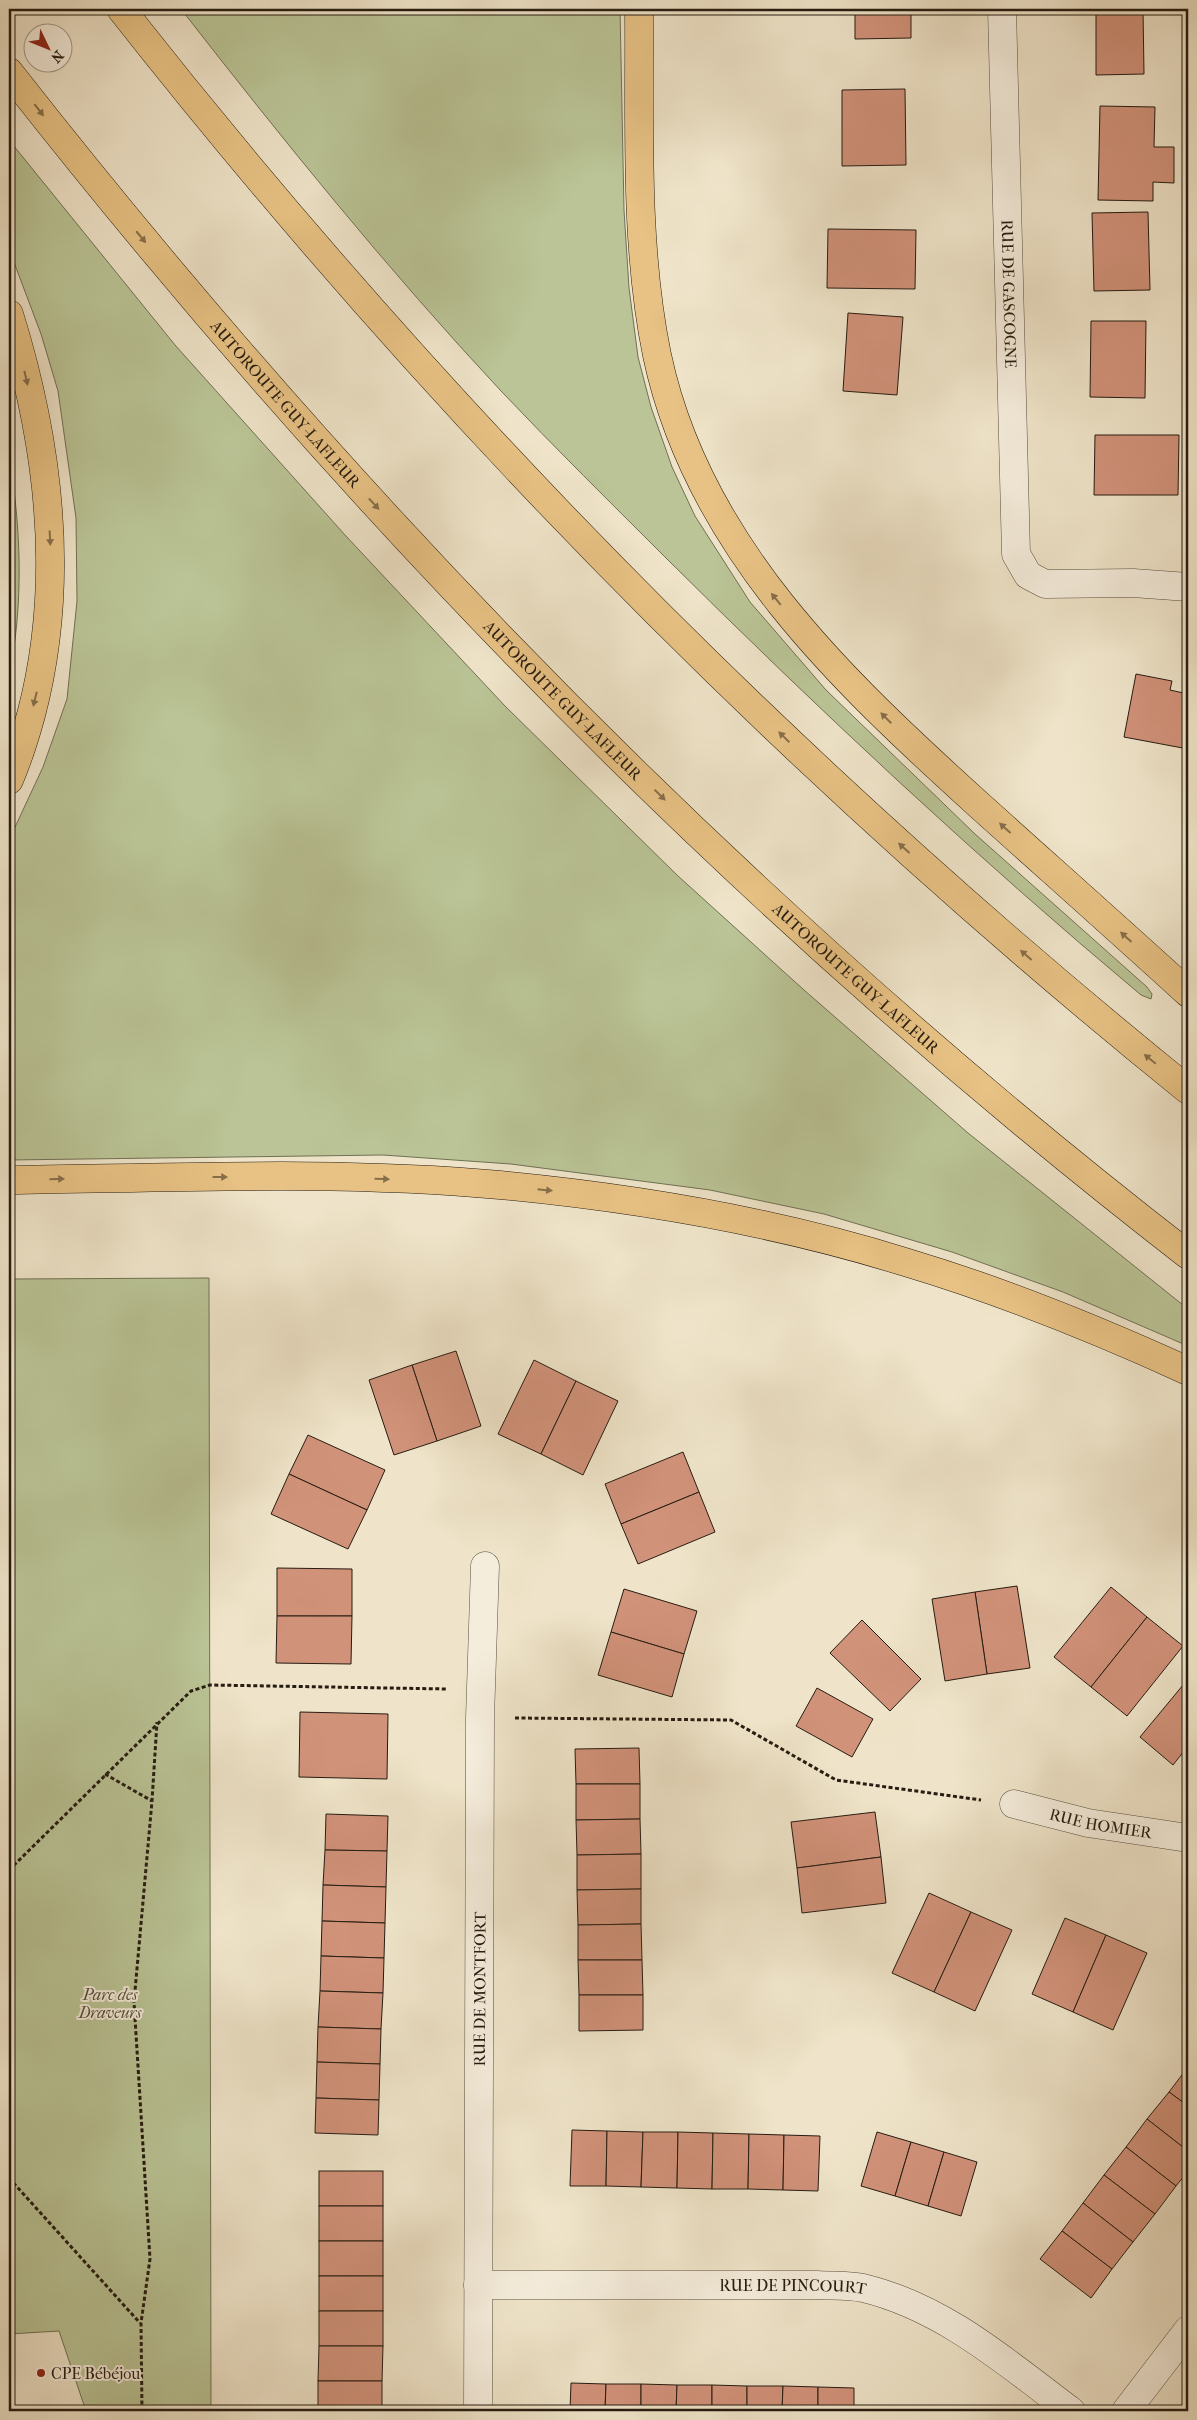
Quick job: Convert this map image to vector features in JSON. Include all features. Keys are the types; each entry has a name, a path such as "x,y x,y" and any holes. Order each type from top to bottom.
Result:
{"highway":[{"path":"121,9 252,172 376,316 478,428 636,593 800,752 897,842 1054,979 1188,1090"},
{"path":"639,9 642,214 650,316 657,357 671,405 703,486 723,523 772,595 862,693 945,774 1188,993"},
{"name":"AUTOROUTE GUY-LAFLEUR","path":"9,72 162,262 294,416 418,552 564,703 711,845 910,1026 1019,1118 1188,1255"},
{"path":"9,314 21,355 38,436 46,488 51,567 45,652 25,735 9,780"},
{"path":"9,1180 214,1177 361,1178 498,1185 637,1201 770,1227 904,1261 1047,1311 1188,1371"}],"street":[{"name":"RUE DE GASCOGNE","path":"1002,9 1016,554 1028,575 1045,584 1133,583 1188,587"},
{"name":"RUE DE MONTFORT","path":"478,2411 480,1690 485,1566"},
{"name":"RUE HOMIER","path":"1014,1804 1088,1823 1188,1838"},
{"name":"RUE DE PINCOURT","path":"478,2284 817,2284 861,2288 901,2300 974,2339 1071,2411"},
{"path":"1126,2411 1188,2330"}],"path":[{"path":"9,1870 157,1722 191,1691 210,1685 480,1690"},
{"path":"480,1718 731,1720 836,1780 1014,1804"},
{"path":"142,2411 141,2324 150,2258 134,2002 157,1722"},
{"path":"105,1774 152,1801"},
{"path":"9,2178 141,2324"}],"green space":[{"path":"181,9 620,9 624,210 629,288 638,357 651,407 672,467 695,516 750,602 826,690 975,834 1147,987 1152,994 1151,999 1141,995 1079,943 899,782 724,615 542,433 459,345 377,252 297,156"},
{"path":"9,140 175,345 345,535 505,706 678,876 804,990 968,1133 1188,1309 1188,1346 1063,1292 952,1252 824,1214 710,1190 511,1164 383,1155 9,1160 9,840 43,767 67,699 77,601 76,518 58,391 41,334 9,249"},
{"path":"9,456 16,510 19,593 14,648 9,675"},
{"name":"Parc des Draveurs","path":"209,1278 211,2411 86,2411 59,2331 9,2334 9,1279"}],"building":[{"path":"855,9 911,9 911,38 855,39"},
{"path":"1096,9 1143,9 1144,74 1096,75"},
{"path":"905,89 906,165 842,166 842,90"},
{"path":"1100,106 1155,107 1154,147 1174,147 1174,183 1153,182 1153,201 1098,200"},
{"path":"1148,212 1150,290 1094,291 1092,213"},
{"path":"828,229 916,230 915,289 827,288"},
{"path":"848,313 903,317 897,395 843,391"},
{"path":"1091,321 1146,321 1145,398 1090,397"},
{"path":"1095,435 1179,435 1178,495 1094,495"},
{"path":"1136,674 1172,681 1170,690 1188,694 1188,749 1124,737"},
{"path":"456,1351 481,1426 437,1441 412,1365"},
{"path":"534,1360 576,1381 541,1454 498,1434"},
{"path":"412,1365 437,1441 394,1455 369,1380"},
{"path":"576,1381 618,1401 583,1475 541,1454"},
{"path":"308,1435 385,1470 367,1510 289,1474"},
{"path":"683,1452 699,1492 621,1524 605,1484"},
{"path":"289,1474 367,1510 348,1549 271,1514"},
{"path":"699,1492 715,1532 638,1564 621,1524"},
{"path":"277,1568 352,1569 352,1616 277,1616"},
{"path":"1017,1586 1030,1668 987,1674 975,1592"},
{"path":"1111,1587 1147,1617 1091,1687 1054,1657"},
{"path":"624,1589 697,1611 684,1654 611,1632"},
{"path":"975,1592 987,1674 945,1681 932,1599"},
{"path":"277,1616 352,1616 351,1664 276,1663"},
{"path":"1147,1617 1183,1646 1127,1716 1091,1687"},
{"path":"862,1620 921,1679 890,1711 830,1653"},
{"path":"611,1632 684,1654 672,1697 598,1675"},
{"path":"1188,1679 1188,1746 1173,1765 1140,1737"},
{"path":"817,1688 873,1719 852,1757 796,1726"},
{"path":"300,1712 388,1714 387,1779 299,1777"},
{"path":"639,1748 640,1784 576,1784 575,1749"},
{"path":"576,1784 640,1784 640,1819 576,1820"},
{"path":"875,1812 881,1857 797,1868 791,1822"},
{"path":"326,1814 388,1816 387,1851 325,1850"},
{"path":"640,1819 641,1854 577,1855 576,1820"},
{"path":"325,1850 387,1851 386,1887 323,1885"},
{"path":"641,1854 641,1889 577,1890 577,1855"},
{"path":"881,1857 886,1903 802,1913 797,1868"},
{"path":"323,1885 386,1887 385,1923 322,1921"},
{"path":"641,1889 641,1924 578,1925 577,1890"},
{"path":"929,1893 971,1912 934,1992 892,1973"},
{"path":"971,1912 1012,1930 975,2011 934,1992"},
{"path":"1065,1918 1106,1935 1073,2012 1032,1994"},
{"path":"322,1921 385,1923 384,1958 321,1956"},
{"path":"641,1924 642,1960 578,1960 578,1925"},
{"path":"1106,1935 1147,1953 1113,2030 1073,2012"},
{"path":"321,1956 384,1958 383,1993 320,1991"},
{"path":"578,1960 642,1960 643,1995 579,1995"},
{"path":"320,1991 383,1993 381,2029 318,2027"},
{"path":"579,1995 643,1995 643,2030 579,2031"},
{"path":"318,2027 381,2029 380,2064 317,2062"},
{"path":"317,2062 380,2064 379,2100 316,2098"},
{"path":"1188,2067 1188,2106 1169,2092"},
{"path":"1169,2092 1188,2106 1188,2151 1147,2119"},
{"path":"316,2098 379,2100 378,2135 315,2133"},
{"path":"1147,2119 1188,2151 1188,2171 1176,2186 1126,2147"},
{"path":"572,2130 607,2131 606,2186 570,2186"},
{"path":"607,2131 643,2132 641,2187 606,2186"},
{"path":"643,2132 678,2132 677,2188 641,2187"},
{"path":"678,2132 713,2133 712,2189 677,2188"},
{"path":"877,2132 911,2142 895,2196 861,2186"},
{"path":"713,2133 749,2134 748,2189 712,2189"},
{"path":"749,2134 784,2135 783,2190 748,2189"},
{"path":"784,2135 820,2136 818,2191 783,2190"},
{"path":"911,2142 944,2152 928,2206 895,2196"},
{"path":"1126,2147 1176,2186 1155,2214 1104,2175"},
{"path":"944,2152 977,2162 961,2216 928,2206"},
{"path":"319,2171 383,2171 383,2206 319,2206"},
{"path":"1104,2175 1155,2214 1133,2242 1083,2203"},
{"path":"1083,2203 1133,2242 1112,2269 1062,2231"},
{"path":"319,2206 383,2206 383,2241 319,2241"},
{"path":"1062,2231 1112,2269 1091,2298 1040,2259"},
{"path":"319,2241 383,2241 383,2276 319,2276"},
{"path":"319,2276 383,2276 383,2311 319,2311"},
{"path":"319,2311 383,2311 383,2346 319,2346"},
{"path":"319,2346 383,2346 382,2381 318,2381"},
{"path":"318,2381 382,2381 382,2411 318,2411"},
{"path":"571,2383 606,2384 605,2411 570,2411"},
{"path":"606,2384 641,2384 641,2411 605,2411"},
{"path":"641,2384 677,2385 676,2411 641,2411"},
{"path":"677,2385 712,2385 712,2411 676,2411"},
{"path":"712,2385 747,2386 747,2411 712,2411"},
{"path":"747,2386 783,2386 782,2411 747,2411"},
{"path":"783,2386 818,2387 818,2411 782,2411"},
{"path":"818,2387 854,2388 854,2411 818,2411"}],"place":[{"name":"CPE Bébéjou","path":"41,2373"}]}
